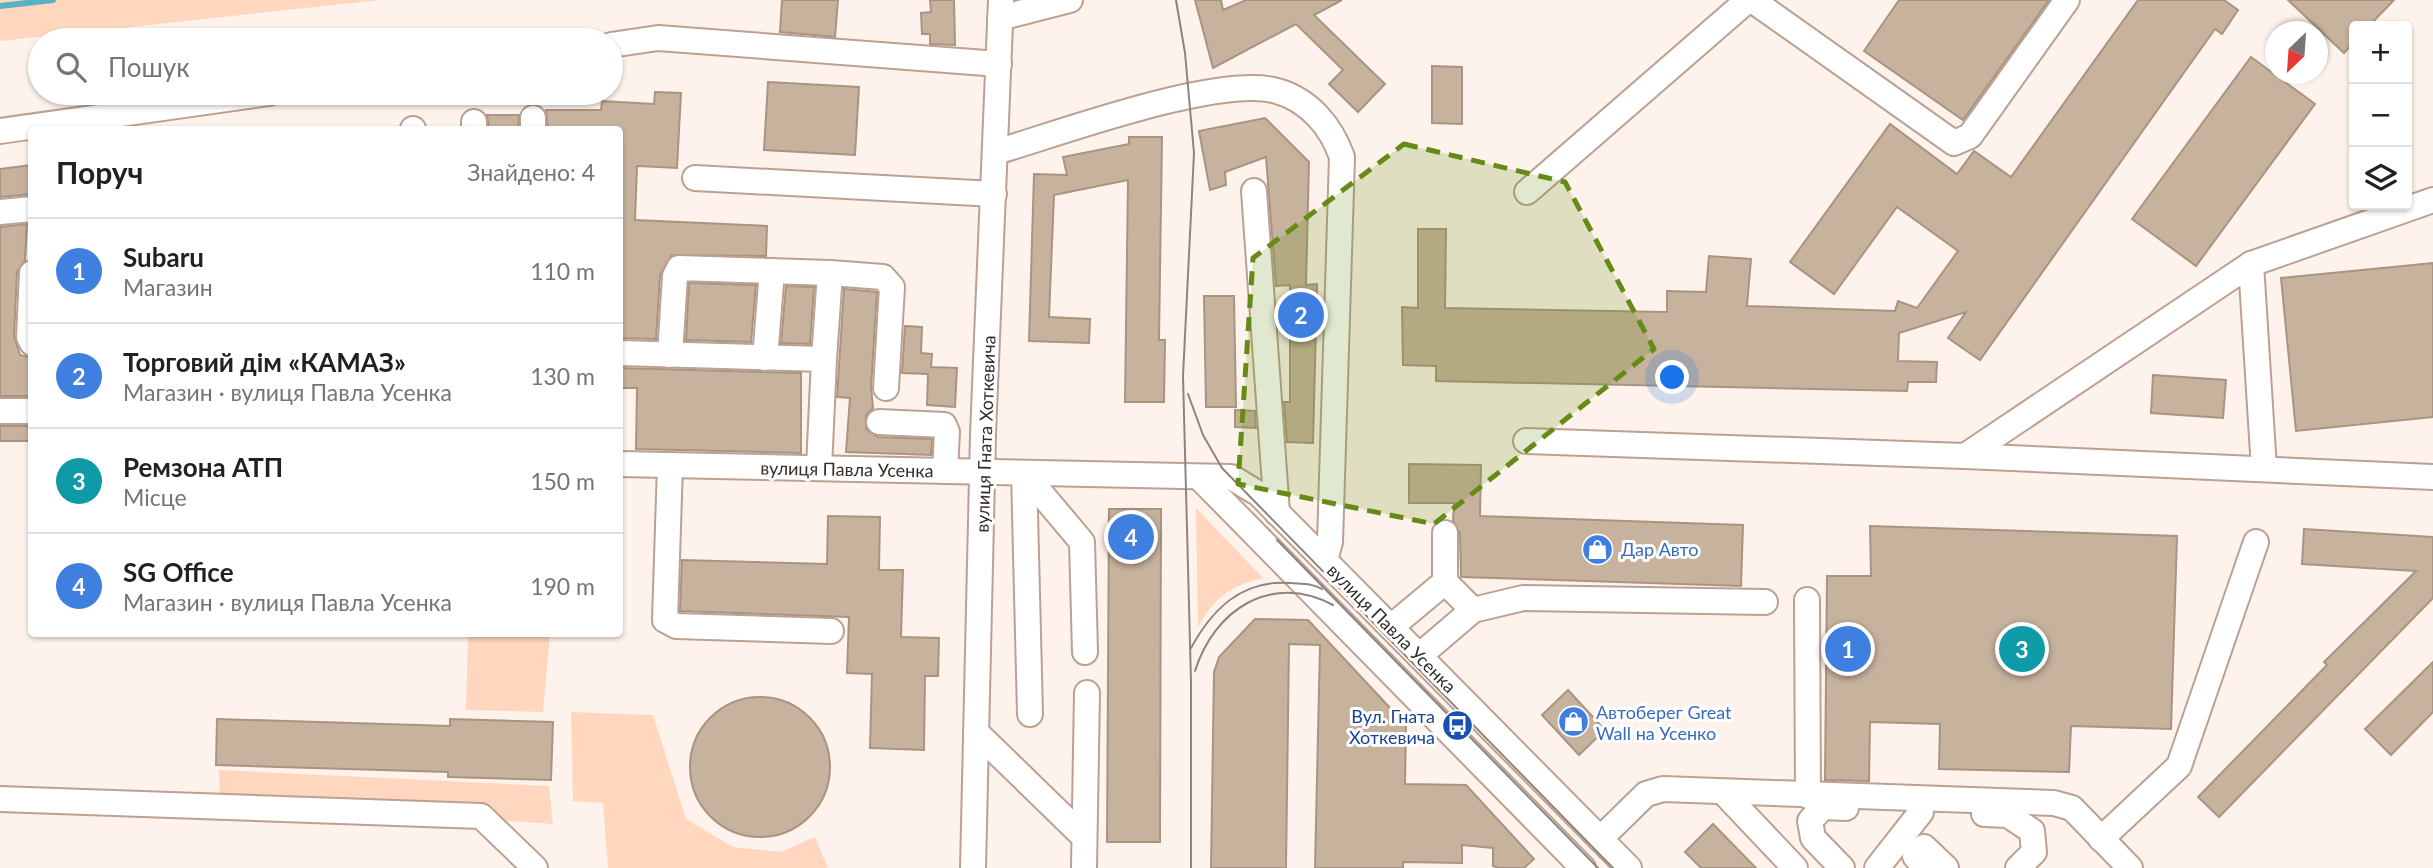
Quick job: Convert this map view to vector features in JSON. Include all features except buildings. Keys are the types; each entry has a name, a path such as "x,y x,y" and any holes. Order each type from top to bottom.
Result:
{"street":[{"path":"1001,9 1070,0"},
{"path":"1527,192 1750,0 1954,143 1964,141 1970,136 2067,0"},
{"name":"вулиця Гната Хоткевича","path":"973,868 983,472 1001,9"},
{"path":"623,43 658,38 999,64"},
{"path":"996,152 1190,96 1236,88 1275,90 1295,99 1317,114 1334,135 1342,157 1330,542 1325,560"},
{"path":"35,126 184,105"},
{"path":"0,131 28,127"},
{"path":"695,178 994,194"},
{"path":"1254,191 1277,513"},
{"path":"1965,456 2251,264 2433,200"},
{"path":"0,212 28,209"},
{"path":"2251,264 2264,469"},
{"path":"670,355 675,275 680,268 883,277 891,283 886,387"},
{"path":"765,358 772,271"},
{"path":"819,468 830,273"},
{"path":"623,353 824,359"},
{"path":"0,411 28,411"},
{"path":"879,422 944,425 947,432 945,471"},
{"path":"1526,441 1965,456 2433,477"},
{"name":"вулиця Павла Усенка","path":"623,464 1231,477 1259,494 1629,868"},
{"path":"670,465 665,620 676,626 831,631"},
{"path":"1024,473 1082,542 1085,652"},
{"path":"1024,473 1030,714"},
{"name":"вулиця Павла Усенка","path":"1199,477 1583,868"},
{"path":"1445,533 1445,582 1473,610"},
{"path":"2101,839 2179,766 2256,542"},
{"path":"1391,627 1445,582"},
{"path":"1419,656 1473,610 1523,597 1765,602"},
{"path":"1807,600 1808,796"},
{"path":"1084,868 1087,694"},
{"path":"976,732 1084,837"},
{"path":"1600,839 1646,794 1663,789 2064,804 2072,808 2130,868"},
{"path":"1724,793 1795,868"},
{"path":"0,799 481,816 535,868"},
{"path":"1842,868 1813,838 1810,830 1810,821 1823,807 2008,815 2032,831 2035,841 2034,852 2018,868"},
{"path":"1877,868 1921,812"},
{"path":"1925,868 1915,856 1924,847 1946,868"}],"highlighted area":[{"path":"1404,144 1565,182 1654,349 1434,524 1238,484 1253,258"}],"shaded area":[{"path":"0,0 380,0 120,28 28,28 28,38 0,41"},
{"path":"1196,508 1263,578 1241,585 1224,595 1198,627"},
{"path":"468,637 550,637 543,712 466,710"},
{"path":"571,712 653,715 686,819 733,847 781,852 815,837 828,868 608,868 603,803 573,801"},
{"path":"219,770 549,786 553,824 220,802"}],"waterway":[{"path":"0,6 53,0"}],"tram line":[{"path":"1176,0 1185,53 1194,153 1183,376 1191,682 1191,868"},
{"path":"1188,394 1203,435 1222,468 1613,868"},
{"path":"1277,540 1598,868"},
{"path":"1191,648 1219,609 1243,592 1273,583 1307,584 1322,589"},
{"path":"1195,671 1216,630 1248,603 1267,595 1288,593 1310,596 1333,605"}],"place":[{"name":"Торговий дім «КАМАЗ»","path":"1301,315"},
{"name":"SG Office","path":"1131,537"},
{"name":"Дар Авто","path":"1598,549"},
{"name":"Subaru","path":"1848,649"},
{"name":"Ремзона АТП","path":"2022,649"},
{"name":"Автоберег Great Wall на Усенко","path":"1573,722"},
{"name":"Вул. Гната Хоткевича","path":"1458,726"}]}
